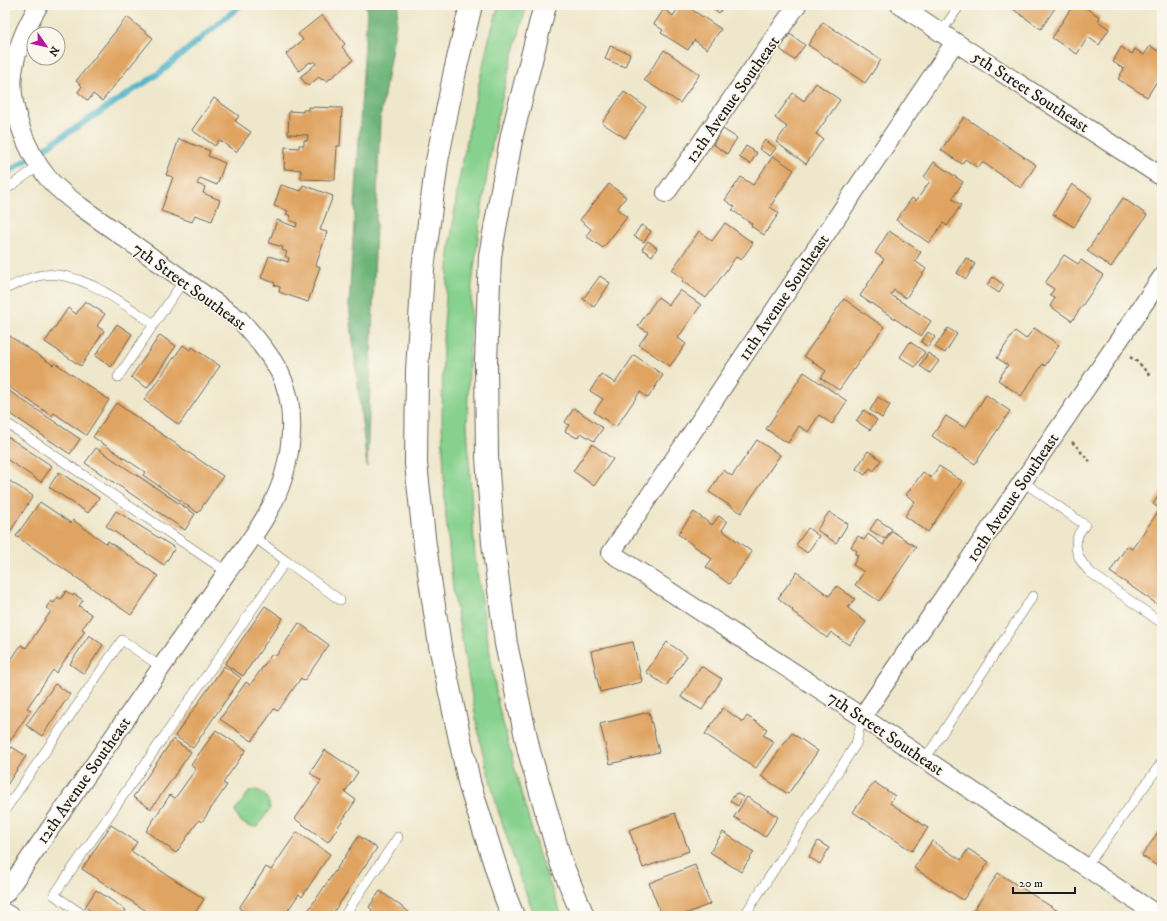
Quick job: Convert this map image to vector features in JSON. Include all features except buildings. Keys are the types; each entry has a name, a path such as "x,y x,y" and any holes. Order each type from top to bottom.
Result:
{"highway":[{"path":"471,5 455,72 437,161 423,269 417,371 416,464 425,546 440,646 470,786 505,896 513,916"},
{"path":"545,5 512,135 490,256 486,361 487,457 493,543 508,652 529,751 561,862 583,916"}],"street":[{"name":"7th Street Southeast","path":"39,5 24,32 13,74 14,97 23,134 30,151 39,166 47,177 60,190 81,207 240,320 255,336 269,355 280,374 287,394 290,411 290,438 286,468 268,512 253,536 161,667"},
{"name":"12th Avenue Southeast","path":"666,193 797,5"},
{"name":"5th Street Southeast","path":"900,5 1162,177"},
{"name":"11th Avenue Southeast","path":"611,553 948,37"},
{"name":"10th Avenue Southeast","path":"862,716 1162,277"},
{"name":"7th Street Southeast","path":"611,553 862,716 1159,916"},
{"name":"12th Avenue Southeast","path":"5,894 161,667"},
{"path":"5,912 10,916"}],"lane":[{"path":"948,37 960,5"},
{"path":"5,190 39,166"},
{"path":"5,289 43,275 66,276 98,288 154,324"},
{"path":"118,377 184,280"},
{"path":"5,422 227,572"},
{"path":"1022,481 1085,525 1078,535 1076,547 1078,557 1083,566 1162,623"},
{"path":"253,536 340,600"},
{"path":"85,916 54,895 286,561"},
{"path":"925,759 1032,596"},
{"path":"5,810 122,640 161,667"},
{"path":"744,916 856,744 862,716"},
{"path":"1086,867 1162,762"},
{"path":"344,916 398,837"}],"path":[{"path":"1130,357 1139,363 1150,376"},
{"path":"1071,442 1082,451 1085,457 1090,461"}],"green space":[{"path":"365,5 399,5 380,119 367,467 349,305 367,9"},
{"path":"499,5 527,5 509,69 494,132 482,207 472,285 467,423 475,558 498,704 539,855 562,916 535,916 521,881 498,810 481,746 453,590 445,506 442,423 443,340 449,255 458,185 472,114 489,39"},
{"path":"255,790 266,796 270,809 257,827 246,825 240,821 235,811 249,792"}],"waterway":[{"path":"5,174 158,74 241,5"}]}
